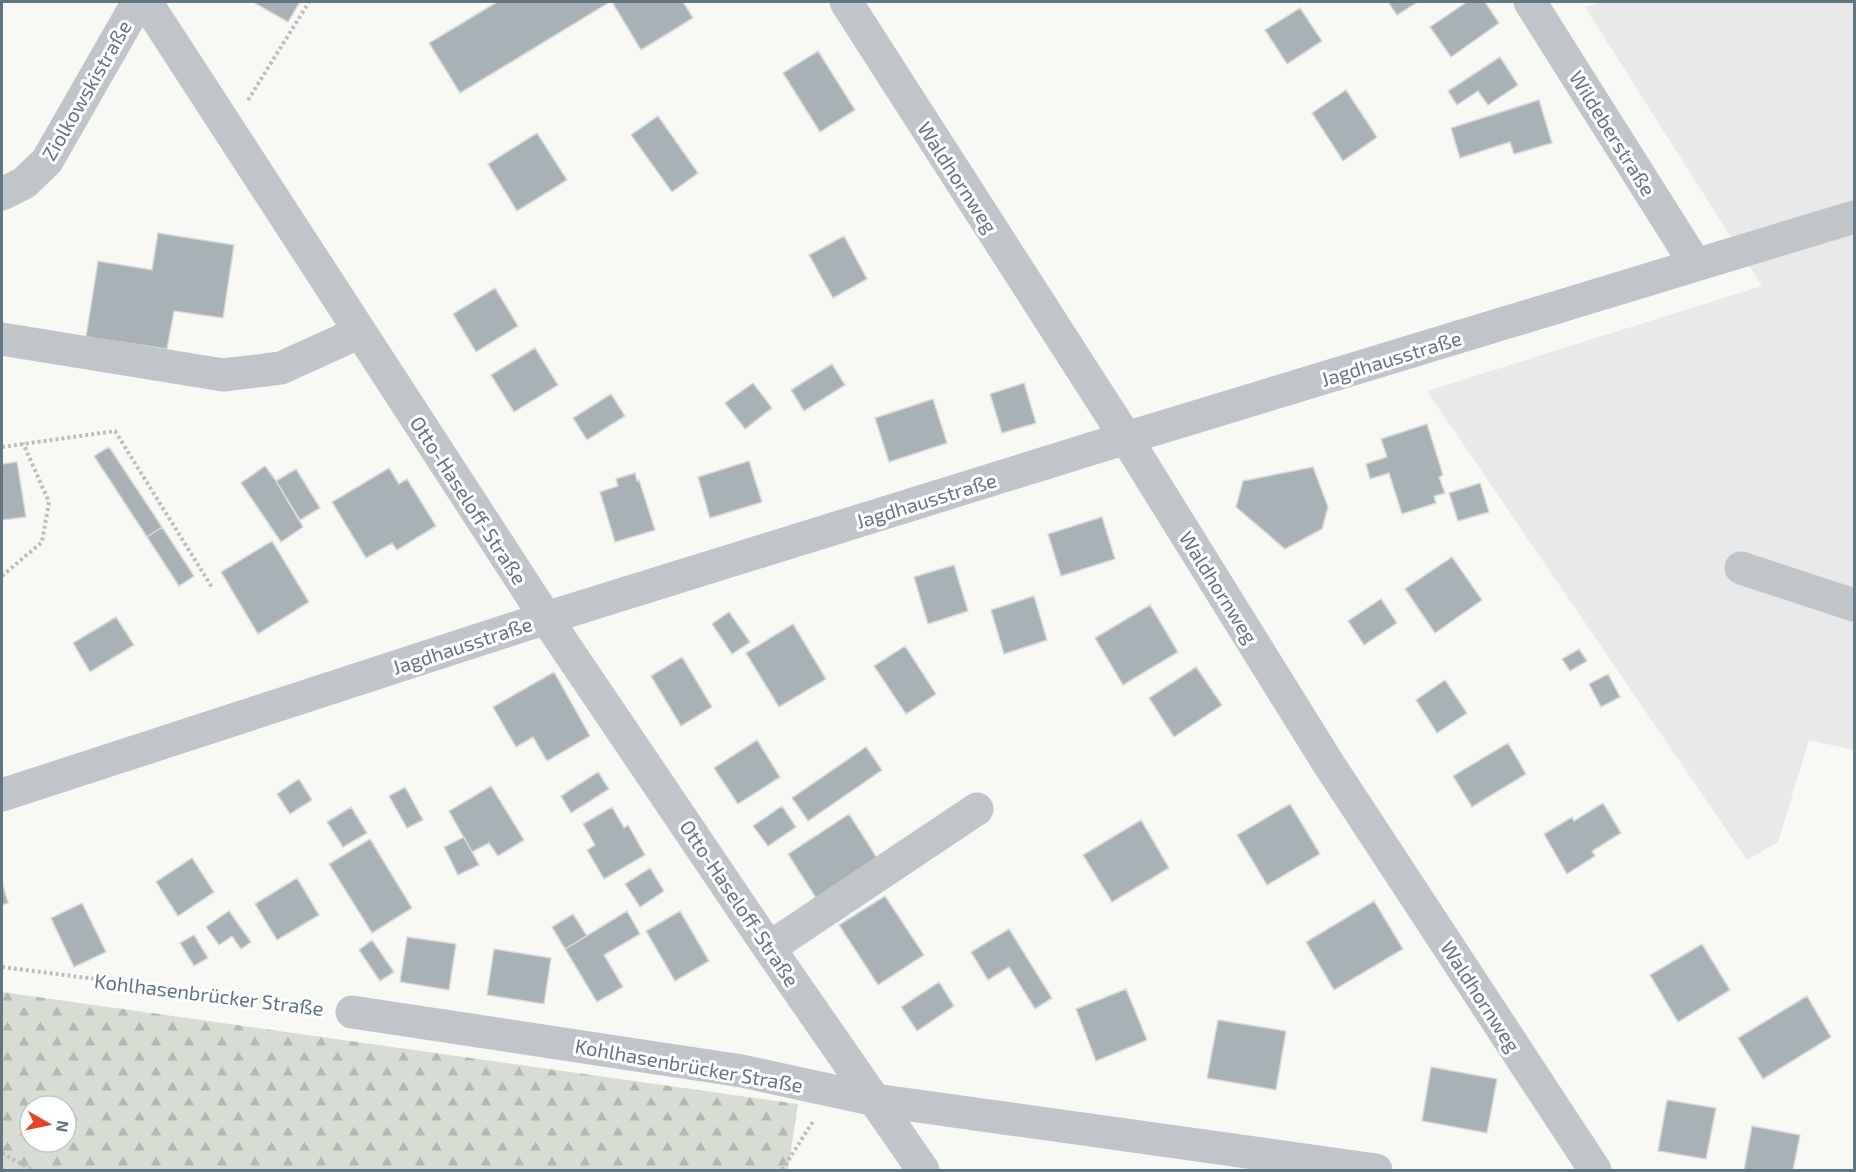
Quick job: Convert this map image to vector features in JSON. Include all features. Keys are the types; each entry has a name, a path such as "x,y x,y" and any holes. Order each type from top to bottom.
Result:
{"street":[{"name":"Ziolkowskistraße","path":"2,194 24,183 47,161 138,2"},
{"name":"Otto-Haseloff-Straße","path":"146,2 546,618 769,948 923,1170"},
{"name":"Waldhornweg","path":"846,2 1126,438 1322,753 1594,1170"},
{"name":"Wildeberstraße","path":"1530,2 1696,265"},
{"name":"Jagdhausstraße","path":"2,795 546,618 1126,438 1854,218"},
{"path":"2,339 224,375 281,368 360,332"},
{"path":"1741,568 1854,606"},
{"path":"769,948 977,809"},
{"name":"Kohlhasenbrücker Straße","path":"352,1012 742,1071 875,1100 1376,1170"}],"path":[{"path":"230,130 309,2"},
{"path":"2,447 115,431 213,589"},
{"path":"2,576 42,542 49,502 24,443"},
{"name":"Kohlhasenbrücker Straße","path":"2,967 352,1012"},
{"path":"782,1170 804,1138 830,1090"},
{"path":"2,1153 32,1170"}],"shaded area":[{"path":"1603,2 1854,2 1854,750 1809,740 1778,842 1747,860 1427,391 1762,286 1585,7"}],"green space":[{"path":"2,992 798,1104 788,1170 2,1170"}],"building":[{"path":"253,2 300,2 288,22"},
{"path":"497,2 610,2 460,93 429,43"},
{"path":"612,2 683,2 693,18 641,50"},
{"path":"1388,2 1418,2 1397,15"},
{"path":"1467,2 1485,2 1499,23 1451,57 1430,27"},
{"path":"1300,8 1322,41 1287,64 1265,30"},
{"path":"818,51 855,110 820,132 783,73"},
{"path":"1500,57 1518,85 1488,105 1478,91 1457,105 1448,91"},
{"path":"1346,90 1377,137 1343,161 1312,113"},
{"path":"1539,100 1552,143 1514,154 1510,142 1460,158 1451,128"},
{"path":"658,116 698,173 672,192 631,135"},
{"path":"537,133 567,180 517,211 488,164"},
{"path":"158,233 234,245 223,318 174,311 167,349 86,337 98,261 152,270"},
{"path":"844,236 867,279 833,298 809,255"},
{"path":"495,288 518,326 476,352 453,314"},
{"path":"535,348 558,385 514,412 491,375"},
{"path":"832,364 845,385 804,411 791,390"},
{"path":"753,383 772,408 745,429 725,403"},
{"path":"1024,383 1036,423 1002,433 990,394"},
{"path":"611,394 625,416 587,440 573,418"},
{"path":"933,399 947,443 889,462 875,418"},
{"path":"1427,424 1443,475 1439,477 1445,493 1434,496 1436,503 1402,514 1389,473 1370,479 1366,464 1387,457 1381,439"},
{"path":"109,447 162,527 147,537 94,456"},
{"path":"749,461 762,502 710,518 698,477"},
{"path":"17,462 26,517 2,520 2,464"},
{"path":"265,466 303,527 281,542 241,483"},
{"path":"1313,467 1328,507 1322,529 1285,549 1236,507 1243,481"},
{"path":"389,468 399,484 407,479 436,526 397,550 392,543 366,558 332,502"},
{"path":"296,469 320,508 300,520 276,481"},
{"path":"635,473 655,530 615,542 600,492 618,486 616,479"},
{"path":"1480,483 1489,512 1458,521 1449,493"},
{"path":"1102,517 1115,559 1061,576 1048,534"},
{"path":"162,527 194,576 179,586 147,537"},
{"path":"272,541 309,602 258,634 221,572"},
{"path":"1452,557 1482,600 1435,633 1405,589"},
{"path":"954,565 968,611 928,624 914,577"},
{"path":"1034,596 1047,640 1004,654 991,610"},
{"path":"1381,599 1397,623 1364,645 1348,621"},
{"path":"1150,605 1178,652 1123,685 1095,638"},
{"path":"729,612 750,642 732,654 712,624"},
{"path":"116,617 134,645 90,672 73,643"},
{"path":"793,624 826,679 779,707 746,653"},
{"path":"905,646 936,694 906,714 874,666"},
{"path":"1579,649 1587,661 1570,671 1562,659"},
{"path":"682,657 712,707 681,726 651,676"},
{"path":"1196,667 1222,705 1174,737 1149,698"},
{"path":"554,672 590,736 547,761 533,737 516,747 493,707"},
{"path":"1608,674 1620,697 1601,707 1589,684"},
{"path":"1445,680 1467,713 1437,733 1416,700"},
{"path":"757,740 780,777 738,804 714,768"},
{"path":"1508,743 1526,774 1472,807 1453,776"},
{"path":"866,747 882,770 808,821 792,798"},
{"path":"598,772 609,789 571,813 561,796"},
{"path":"299,779 312,800 290,814 277,794"},
{"path":"491,786 524,840 498,856 489,843 472,852 449,811"},
{"path":"405,787 423,820 407,828 389,796"},
{"path":"1603,803 1621,833 1592,851 1595,856 1567,874 1544,834 1572,817 1574,821"},
{"path":"1290,804 1320,854 1267,885 1237,835"},
{"path":"782,806 796,827 768,846 753,826"},
{"path":"351,807 367,833 343,847 327,822"},
{"path":"612,807 624,828 628,825 645,855 604,879 587,850 595,845 583,824"},
{"path":"849,814 877,858 816,898 788,854"},
{"path":"1141,820 1169,868 1112,902 1083,855"},
{"path":"464,837 479,865 458,875 444,847"},
{"path":"370,839 412,908 372,933 329,864"},
{"path":"192,858 214,892 178,916 156,882"},
{"path":"650,868 664,891 640,907 625,884"},
{"path":"297,878 319,915 277,940 255,904"},
{"path":"2,882 8,903 2,905"},
{"path":"885,896 924,955 878,985 839,925"},
{"path":"1374,901 1403,949 1334,990 1306,942"},
{"path":"82,903 106,952 74,967 51,918"},
{"path":"229,911 251,942 241,949 232,936 219,945 206,927"},
{"path":"627,911 640,934 604,955 623,987 597,1002 565,949"},
{"path":"680,911 709,961 675,981 646,931"},
{"path":"573,914 587,936 565,949 552,927"},
{"path":"1009,929 1052,998 1035,1009 1009,967 988,980 971,952"},
{"path":"194,935 208,958 194,966 180,943"},
{"path":"407,937 456,944 449,990 400,982"},
{"path":"372,940 394,972 380,981 359,950"},
{"path":"1702,944 1730,990 1678,1022 1650,975"},
{"path":"494,949 551,958 544,1004 487,995"},
{"path":"939,982 954,1006 917,1031 901,1007"},
{"path":"1126,989 1147,1040 1096,1061 1076,1009"},
{"path":"1807,996 1831,1037 1763,1079 1738,1038"},
{"path":"1218,1020 1286,1031 1276,1090 1207,1078"},
{"path":"1431,1067 1497,1079 1487,1133 1422,1121"},
{"path":"1667,1100 1716,1108 1706,1159 1658,1151"},
{"path":"1752,1126 1800,1135 1793,1170 1744,1170"}]}
